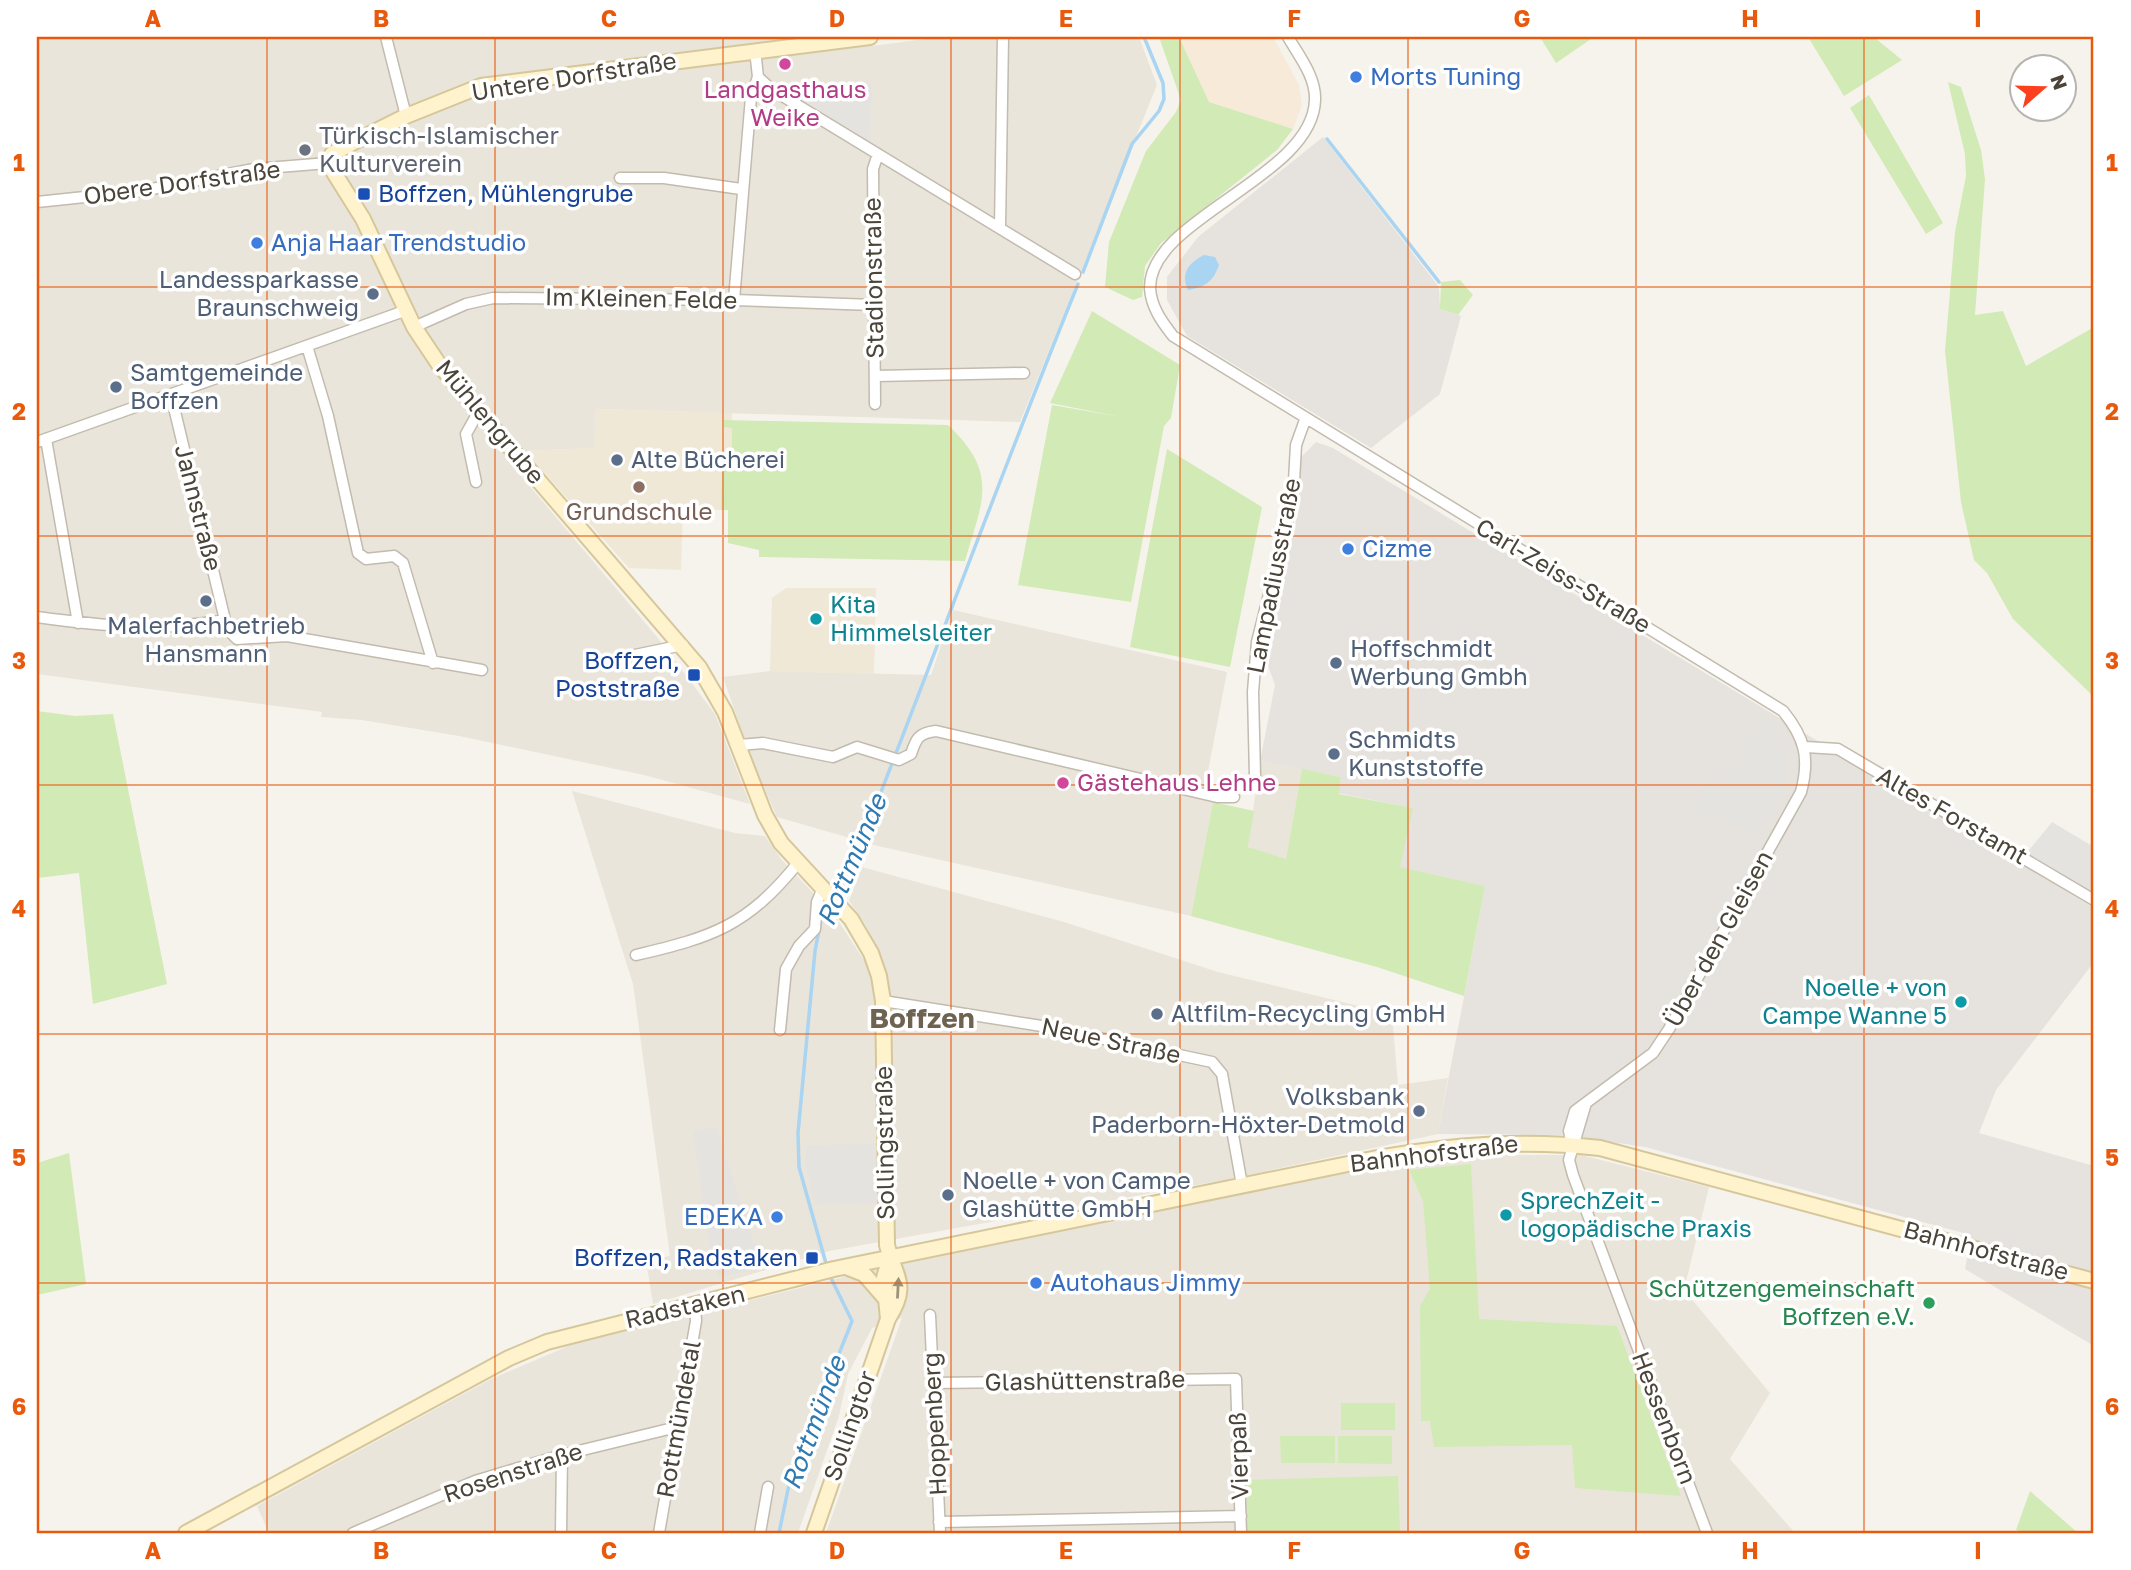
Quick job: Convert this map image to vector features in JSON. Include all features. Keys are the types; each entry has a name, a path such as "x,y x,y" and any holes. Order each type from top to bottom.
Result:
{"main road":[{"name":"Untere Dorfstraße","path":"330,159 406,116 481,86 870,37"},
{"name":"Mühlengrube","path":"330,159 363,219 414,327 440,366 682,645 714,691 739,745 765,815"},
{"name":"Sollingstraße","path":"765,815 781,844 831,896 871,953 883,1001 887,1236 890,1257"},
{"name":"Bahnhofstraße","path":"890,1257 1377,1158 1476,1144 1572,1145 1645,1158 2094,1281"},
{"name":"Radstaken","path":"186,1533 485,1371 547,1342 890,1257"},
{"name":"Sollingtor","path":"888,1318 884,1297 885,1271 890,1257"},
{"name":"Sollingtor","path":"814,1533 888,1318 897,1304 900,1285 898,1270 890,1257"},
{"path":"834,1269 863,1274 884,1297"}],"street":[{"path":"387,37 406,116"},
{"path":"1000,227 1003,37"},
{"name":"Carl-Zeiss-Straße","path":"1288,37 1314,87 1312,116 1304,134 1286,155 1162,255 1152,276 1150,289 1159,316 1172,336 1783,711 1797,729 1806,747"},
{"path":"734,300 741,189 751,97 758,77 755,50"},
{"path":"758,77 771,89 1075,274"},
{"name":"Stadionstraße","path":"875,404 873,169 878,154"},
{"name":"Obere Dorfstraße","path":"37,202 142,191 254,169 330,159"},
{"path":"620,178 664,178 741,189"},
{"name":"Im Kleinen Felde","path":"414,327 466,304 493,298 734,300 873,305"},
{"path":"78,623 41,441 407,310"},
{"path":"307,346 328,416 358,553 366,559 394,556 403,563 433,663"},
{"path":"876,376 1024,373"},
{"name":"Jahnstraße","path":"170,395 225,620"},
{"path":"476,482 467,434 479,411"},
{"name":"Lampadiusstraße","path":"1255,776 1253,692 1257,642 1293,499 1296,445 1305,420"},
{"path":"37,617 151,629 182,628 225,620 228,630 237,639 287,636 482,670"},
{"path":"606,661 682,645"},
{"path":"739,745 763,743 833,757 857,747 894,759 911,754 916,738 925,732 936,731 1217,797 1234,797"},
{"name":"Altes Forstamt","path":"1806,747 1838,749 2094,900"},
{"name":"Über den Gleisen","path":"1572,1145 1586,1103 1653,1053 1669,1029 1801,792 1807,770 1806,747"},
{"path":"636,955 698,941 720,931 766,901 798,863"},
{"path":"780,1030 786,969 799,946 815,929 817,902 831,896"},
{"name":"Neue Straße","path":"883,1001 1048,1027 1212,1062 1222,1074 1242,1185"},
{"name":"Hessenborn","path":"1572,1145 1569,1160 1573,1175 1707,1533"},
{"name":"Rottmündetal","path":"659,1533 696,1321 695,1304"},
{"name":"Hoppenberg","path":"930,1315 940,1533"},
{"name":"Glashüttenstraße","path":"933,1383 1236,1379"},
{"name":"Vierpaß","path":"1236,1379 1241,1533"},
{"name":"Rosenstraße","path":"353,1533 475,1481 562,1455 677,1427"},
{"path":"561,1533 562,1455"},
{"path":"760,1533 768,1488"},
{"path":"939,1522 1241,1516"}],"shaded area":[{"path":"37,37 870,37 872,46 941,37 1139,37 1157,85 1020,422 596,409 595,448 524,451 517,471 657,637 715,714 750,804 644,775 459,736 362,720 321,717 322,712 37,674"},
{"path":"1179,37 1273,37 1299,85 1302,105 1293,129 1209,102"},
{"path":"838,84 844,88 871,84 871,142 801,99 800,90"},
{"path":"1323,137 1439,287 1440,309 1461,316 1440,394 1371,448 1187,336 1167,300 1167,277 1198,237"},
{"name":"Grundschule","path":"596,409 732,413 732,454 722,455 721,510 683,509 681,570 629,568 525,451 594,448"},
{"path":"1316,442 1333,448 2094,908 2094,962 1996,1090 1979,1133 2094,1166 2094,1346 1965,1269 1971,1235 1645,1147 1564,1135 1438,1134 1485,886 1399,867 1412,808 1338,793 1341,777 1260,761 1275,685 1266,660 1300,502 1301,457"},
{"path":"786,588 876,588 874,674 770,671 772,598"},
{"path":"953,610 1227,672 1203,798 1213,802 1191,916 878,846 777,817 753,763 723,677 770,671 931,675"},
{"path":"1760,721 1774,730 1787,766 1785,780 1766,824 1751,833 1701,808 1699,797 1706,781 1717,787 1726,771 1734,775"},
{"path":"1260,761 1302,769 1286,860 1248,847"},
{"path":"572,791 735,833 765,836 782,860 835,916 866,963 880,955 865,924 849,901 862,867 1064,922 1218,972 1392,1014 1398,1085 1448,1078 1438,1134 1230,1179 829,1251 653,1304 646,1260 670,1256 633,984"},
{"path":"2052,822 2094,847 2094,896 2025,855"},
{"path":"716,1127 762,1268 718,1277 708,1239 693,1131"},
{"path":"876,1144 877,1203 814,1205 805,1162 807,1145"},
{"path":"1433,1155 1581,1155 1709,1187 1684,1290 1770,1393 1730,1459 1795,1533 826,1533 902,1318 872,1328 848,1374 839,1416 798,1533 269,1533 257,1506 491,1379 573,1344 880,1268"}],"green space":[{"path":"1159,37 1179,37 1209,102 1293,129 1277,150 1161,243 1145,266 1142,297 1133,300 1105,287 1109,242 1146,151 1176,112 1181,100"},
{"path":"1540,37 1594,37 1556,63"},
{"path":"1808,37 1874,37 1902,60 1844,96"},
{"path":"1948,82 1961,87 1981,150 1985,179 1975,315 2003,311 2026,366 2094,327 2094,697 2013,619 1987,573 1974,560 1961,502 1945,351 1955,232 1966,176 1965,154"},
{"path":"1869,95 1943,223 1926,234 1850,108"},
{"path":"1460,280 1473,295 1458,315 1440,309 1441,282"},
{"path":"1092,311 1180,365 1171,418 1164,426 1131,602 1018,585 1052,405 1121,417 1050,403"},
{"path":"724,420 948,425 975,458 981,474 981,505 965,561 759,557 759,550 728,543 728,510 721,510 722,454 732,454 732,428 724,427"},
{"path":"1167,449 1262,507 1230,667 1130,647"},
{"path":"37,711 75,716 113,714 167,984 93,1004 79,873 37,878"},
{"path":"1302,769 1341,777 1339,794 1413,808 1400,867 1485,886 1464,996 1377,967 1191,916 1213,802 1254,811 1248,847 1286,859"},
{"path":"69,1153 86,1284 37,1295 37,1163"},
{"path":"1471,1164 1479,1319 1617,1326 1681,1496 1575,1488 1572,1445 1434,1447 1430,1421 1421,1421 1420,1306 1430,1289 1423,1201 1409,1170"},
{"path":"1341,1403 1395,1403 1395,1430 1341,1430"},
{"path":"1280,1436 1335,1436 1335,1463 1281,1463"},
{"path":"1338,1436 1392,1436 1392,1464 1338,1463"},
{"path":"1398,1476 1400,1533 1247,1533 1246,1480"},
{"path":"2030,1491 2078,1533 2025,1533 2016,1530"}],"water":[{"path":"1204,255 1215,257 1219,265 1217,271 1208,283 1188,290 1185,278 1187,269"}],"waterway":[{"name":"Rottmünde","path":"1083,272 1132,144 1159,111 1164,99 1163,83 1144,37"},
{"path":"1327,139 1439,282"},
{"name":"Rottmünde","path":"837,896 845,884 1078,284"},
{"name":"Rottmünde","path":"827,1267 799,1167 798,1133 815,951 822,915 832,902"},
{"name":"Rottmünde","path":"779,1533 791,1475 852,1321 829,1274"}],"place":[{"name":"Landgasthaus Weike","path":"785,64"},
{"name":"Morts Tuning","path":"1356,77"},
{"name":"Türkisch-Islamischer Kulturverein","path":"305,150"},
{"name":"Boffzen, Mühlengrube","path":"364,194"},
{"name":"Anja Haar Trendstudio","path":"257,243"},
{"name":"Landessparkasse Braunschweig","path":"373,294"},
{"name":"Samtgemeinde Boffzen","path":"116,387"},
{"name":"Alte Bücherei","path":"617,460"},
{"name":"Grundschule","path":"639,487"},
{"name":"Cizme","path":"1348,549"},
{"name":"Malerfachbetrieb Hansmann","path":"206,601"},
{"name":"Kita Himmelsleiter","path":"816,619"},
{"name":"Hoffschmidt Werbung Gmbh","path":"1336,663"},
{"name":"Boffzen, Poststraße","path":"694,675"},
{"name":"Schmidts Kunststoffe","path":"1334,754"},
{"name":"Gästehaus Lehne","path":"1063,783"},
{"name":"Noelle + von Campe Wanne 5","path":"1961,1002"},
{"name":"Altfilm-Recycling GmbH","path":"1157,1014"},
{"name":"Volksbank Paderborn-Höxter-Detmold","path":"1419,1111"},
{"name":"Noelle + von Campe Glashütte GmbH","path":"948,1195"},
{"name":"SprechZeit - logopädische Praxis","path":"1506,1215"},
{"name":"EDEKA","path":"777,1217"},
{"name":"Boffzen, Radstaken","path":"812,1258"},
{"name":"Autohaus Jimmy","path":"1036,1283"},
{"name":"Schützengemeinschaft Boffzen e.V.","path":"1929,1303"}],"district":[{"name":"Boffzen","path":"922,1018"}]}
